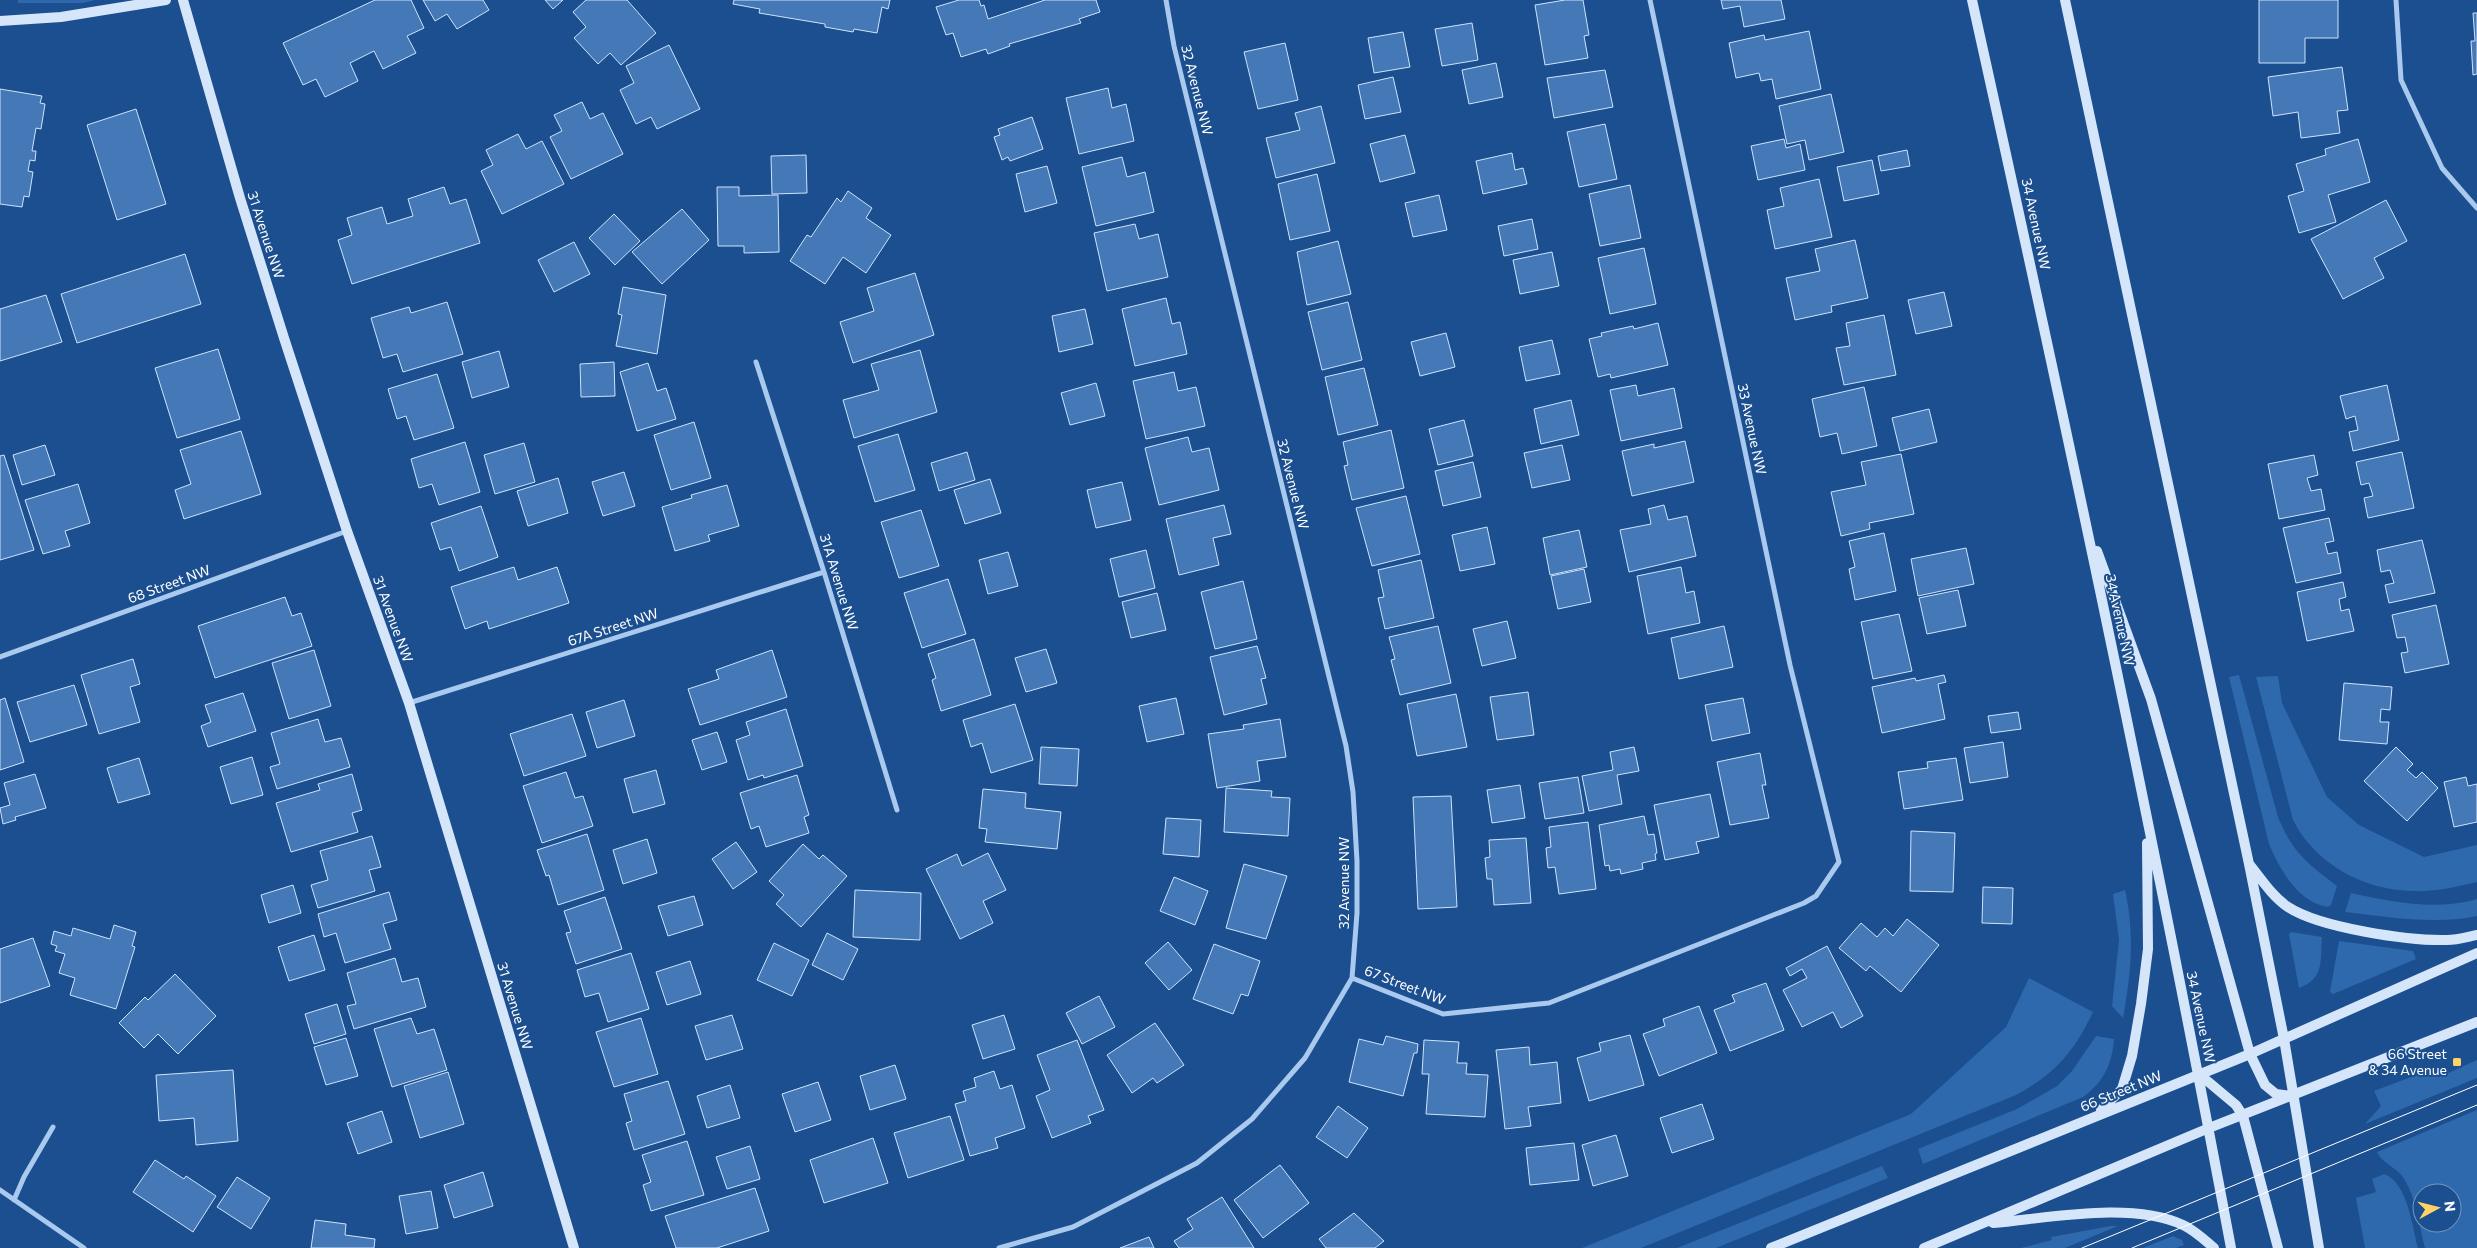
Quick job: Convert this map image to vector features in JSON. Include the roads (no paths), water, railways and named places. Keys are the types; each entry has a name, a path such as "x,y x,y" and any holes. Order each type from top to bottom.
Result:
{"main road":[{"path":"0,22 61,17 166,0"},
{"name":"31 Avenue NW","path":"183,0 240,198 347,531 409,703 574,1248"},
{"name":"34 Avenue NW","path":"1972,0 2147,817 2199,1074 2231,1248"},
{"path":"2065,0 2249,864 2284,1039 2319,1248"},
{"path":"2084,517 2151,699 2250,1054 2265,1085 2276,1094 2293,1096"},
{"path":"2094,1116 2122,1090 2132,1056 2148,949 2147,817"},
{"path":"2249,864 2287,907 2331,925 2420,940 2450,940 2477,935"},
{"name":"66 Street NW","path":"1771,1248 2250,1054 2477,953"},
{"path":"1924,1248 2209,1128 2477,1022"},
{"path":"2199,1074 2236,1105 2243,1116 2278,1248"},
{"path":"1982,1224 2130,1212 2158,1216 2179,1223 2214,1248"}],"street":[{"name":"32 Avenue NW","path":"1166,0 1174,46 1346,746 1353,792 1357,861 1357,913 1352,978"},
{"name":"33 Avenue NW","path":"1650,0 1790,665 1840,862"},
{"path":"2396,0 2402,80 2442,168 2477,208"},
{"name":"31A Avenue NW","path":"756,362 824,572 896,810"},
{"name":"68 Street NW","path":"0,657 347,531"},
{"name":"67A Street NW","path":"409,703 824,572"},
{"name":"67 Street NW","path":"999,1248 1073,1227 1197,1162 1252,1119 1304,1058 1352,978 1442,1014 1548,1003 1810,900 1816,896 1840,862"},
{"path":"14,1200 24,1177 53,1127"},
{"path":"0,1190 84,1248"}],"tram line":[{"path":"2082,1248 2477,1085"},
{"path":"2132,1248 2477,1105"}],"place":[{"name":"66 Street & 34 Avenue","path":"2457,1062"}]}
